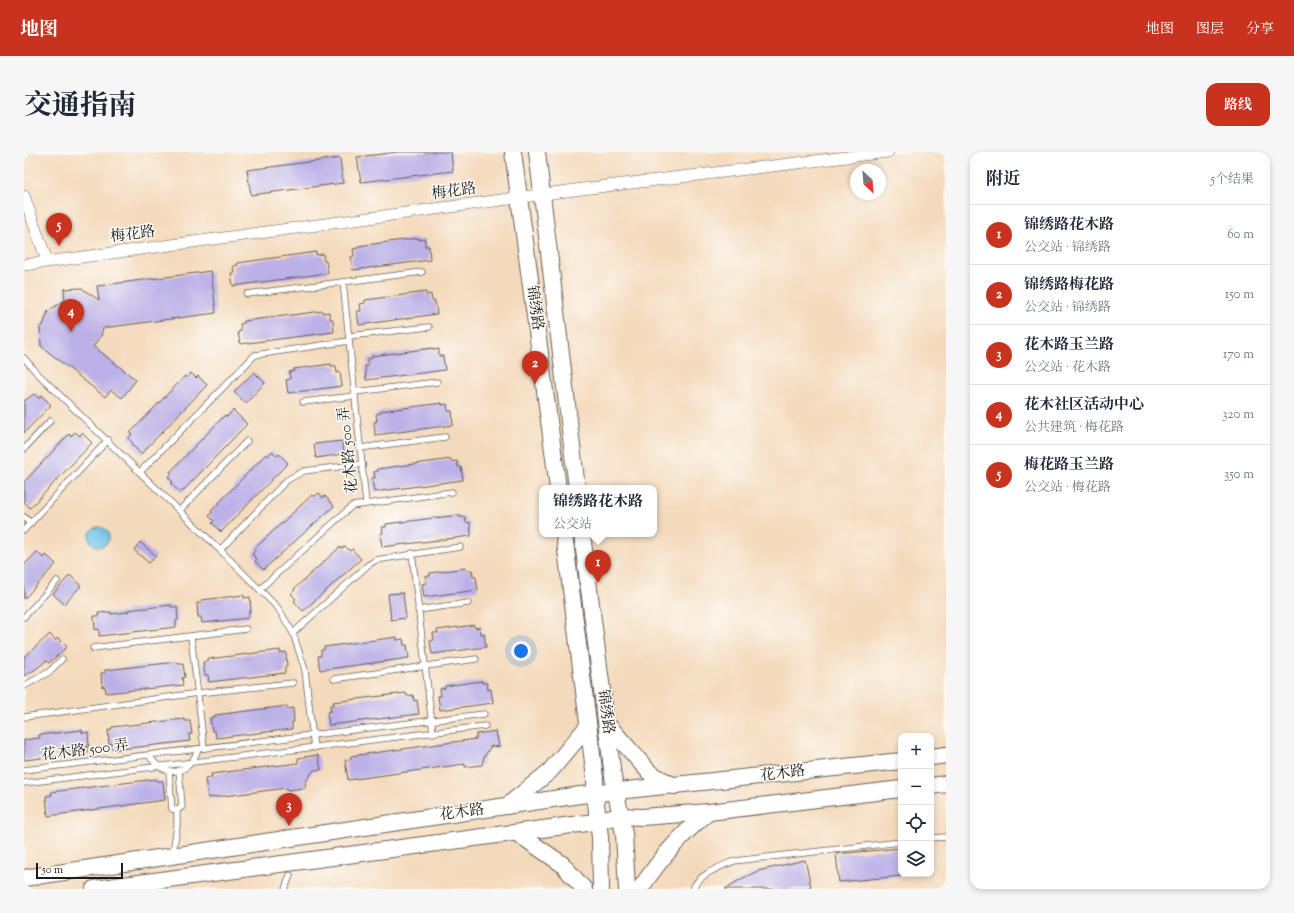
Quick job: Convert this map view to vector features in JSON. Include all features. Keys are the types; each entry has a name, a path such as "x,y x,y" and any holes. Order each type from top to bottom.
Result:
{"main road":[{"name":"锦绣路","path":"512,152 558,485"},
{"name":"锦绣路","path":"537,152 577,485"},
{"name":"锦绣路","path":"564,537 595,778 595,795 600,837 601,889"},
{"name":"锦绣路","path":"582,537 607,724 620,816 624,834 627,889"},
{"path":"607,724 650,773 674,786"},
{"path":"507,806 550,771 588,726"},
{"path":"934,757 946,755"},
{"name":"花木路","path":"24,878 507,806 617,792 898,761"},
{"path":"934,786 946,784"},
{"name":"花木路","path":"94,889 517,833 598,821 620,816 642,818 709,812 898,789"},
{"path":"640,889 665,854 689,827 709,812"},
{"path":"517,833 562,864 584,889"}],"street":[{"name":"梅花路","path":"24,265 518,198 888,152"},
{"path":"24,196 47,261"}],"lane":[{"path":"248,294 422,272"},
{"name":"花木路 500 弄","path":"260,589 345,511 352,506 366,503 343,282"},
{"path":"140,472 255,355 349,338 429,327"},
{"path":"24,358 36,372 180,510 278,608 293,633 300,654 308,686 314,748"},
{"path":"303,402 437,382"},
{"path":"24,449 50,421"},
{"path":"360,448 445,437"},
{"path":"24,530 108,440"},
{"path":"180,510 246,441"},
{"path":"220,550 287,480 295,474 304,471 362,464"},
{"path":"366,503 452,492"},
{"path":"24,517 31,523"},
{"path":"293,633 368,565 384,557 460,547"},
{"path":"412,553 433,733"},
{"path":"24,617 58,581"},
{"path":"418,610 468,603"},
{"path":"93,648 246,629"},
{"path":"177,810 172,809 169,772 179,770 191,763 201,748 198,693 191,636"},
{"path":"24,686 49,672 62,659"},
{"path":"334,679 476,660"},
{"path":"24,717 198,693 292,684"},
{"name":"花木路 500 弄","path":"24,770 484,714"},
{"path":"24,783 485,726"},
{"name":"花木路 500 弄","path":"149,755 158,767 169,772"},
{"path":"177,810 182,807 179,770"},
{"path":"173,856 177,826 177,810"},
{"path":"934,838 946,836"},
{"path":"693,889 694,885 713,870 734,861 898,842"},
{"path":"285,889 290,875"}],"water":[{"path":"99,527 106,530 109,537 106,544 99,547 92,544 89,537 92,530"}],"building":[{"path":"398,152 451,152 453,171 361,182 357,157"},
{"path":"340,158 343,183 251,195 247,170"},
{"path":"419,238 419,240 425,239 425,246 429,246 430,260 353,270 351,257 354,256 353,249 358,248 358,246"},
{"path":"316,252 316,255 323,254 328,273 233,286 231,273 234,273 233,266 238,265 237,263"},
{"path":"211,271 216,313 103,328 101,336 93,346 136,380 122,398 111,390 105,397 41,346 40,326 43,326 48,311 65,300 64,289 81,288 99,300 97,286"},
{"path":"426,292 426,295 431,294 432,301 435,301 437,314 359,325 357,311 361,311 360,304 365,303 365,300"},
{"path":"323,311 323,313 329,312 330,319 333,319 334,332 240,344 238,332 241,331 240,324 244,323 244,321"},
{"path":"433,348 434,350 439,349 439,356 443,356 445,370 366,380 365,366 368,366 367,359 372,358 372,356"},
{"path":"331,364 331,366 336,366 337,373 340,372 342,386 288,393 286,380 290,379 289,372 294,371 294,369"},
{"path":"254,372 265,383 246,403 234,392"},
{"path":"191,373 196,378 198,376 207,385 141,454 132,445 133,443 128,438 132,434 130,433 185,376 187,378"},
{"path":"34,394 39,398 41,395 51,405 24,433 24,401"},
{"path":"442,403 442,405 447,404 448,411 452,411 453,425 375,435 374,422 377,421 376,414 381,413 381,411"},
{"path":"233,410 247,424 181,493 171,484 173,482 168,477 172,474 170,472 225,415 227,417"},
{"path":"75,432 80,436 82,433 92,443 30,508 24,502 24,482 69,434 71,436"},
{"path":"342,441 344,454 316,458 314,444"},
{"path":"272,451 277,456 279,454 288,463 221,532 212,523 214,521 209,516 212,512 211,511 266,454 268,456"},
{"path":"451,459 451,462 457,461 458,467 461,467 463,480 374,492 372,478 375,478 374,472 378,471 378,469"},
{"path":"319,493 323,498 325,496 334,506 263,570 255,561 257,559 252,554 255,551 254,549 312,495 314,497"},
{"path":"459,515 459,517 465,517 466,523 470,522 471,536 382,547 380,534 383,533 382,527 386,527 386,524"},
{"path":"140,542 156,556 149,563 134,550"},
{"path":"345,546 350,551 352,549 361,559 303,611 294,601 296,599 291,594 295,590 294,589 340,547 341,549"},
{"path":"37,552 44,558 46,555 56,564 24,599 24,565"},
{"path":"466,568 467,571 472,570 473,577 476,577 478,590 424,597 422,584 426,583 425,576 430,576 430,573"},
{"path":"70,575 81,586 64,604 53,594"},
{"path":"403,593 406,618 391,620 388,594"},
{"path":"244,595 244,598 250,597 251,611 249,611 249,618 202,623 201,617 198,617 197,603 202,603 201,600"},
{"path":"171,605 171,607 177,607 178,620 176,621 176,627 99,636 99,629 95,630 94,616 99,616 98,613 111,612 111,614 128,612 128,610"},
{"path":"474,625 475,628 480,627 481,634 484,634 486,647 432,654 430,641 434,640 433,633 438,633 437,630"},
{"path":"50,634 55,640 58,638 67,647 49,663 46,661 24,676 24,657"},
{"path":"397,637 397,640 403,639 404,645 407,645 409,658 320,670 318,656 321,656 321,650 324,650 324,647"},
{"path":"280,650 280,653 286,652 287,666 285,666 285,673 209,682 208,675 205,675 203,662 208,661 208,659"},
{"path":"177,662 178,664 183,664 185,677 182,678 183,685 106,693 105,686 102,687 101,673 105,673 105,670"},
{"path":"482,681 482,683 487,683 488,690 491,689 493,703 440,710 438,696 441,696 440,689 445,688 445,686"},
{"path":"406,693 407,696 413,695 414,701 417,700 419,714 329,725 327,712 331,711 330,705 334,705 333,702"},
{"path":"287,706 287,709 293,708 294,722 292,722 292,729 216,738 215,731 212,731 210,718 215,717 215,715"},
{"path":"184,719 185,721 190,721 192,734 189,734 190,741 113,750 112,743 109,744 108,730 112,729 112,727"},
{"path":"82,730 82,733 88,732 89,746 87,746 87,753 24,760 24,740 40,738 39,735"},
{"path":"496,731 499,747 491,746 484,757 482,765 465,767 465,764 348,780 345,760 351,759 351,756 476,739 476,734"},
{"path":"318,755 321,770 314,770 306,781 305,788 287,790 287,788 208,798 205,778 212,777 211,774 298,763 298,758"},
{"path":"156,779 157,781 163,781 165,800 48,816 46,796 52,795 51,792"},
{"path":"898,848 898,876 839,882 836,854"},
{"path":"805,860 811,887 804,889 725,889 758,871"}],"place":[{"name":"梅花路玉兰路","path":"59,246"},
{"name":"花木社区活动中心","path":"71,332"},
{"name":"锦绣路梅花路","path":"535,384"},
{"name":"锦绣路花木路","path":"598,583"},
{"name":"花木路玉兰路","path":"289,826"}]}
